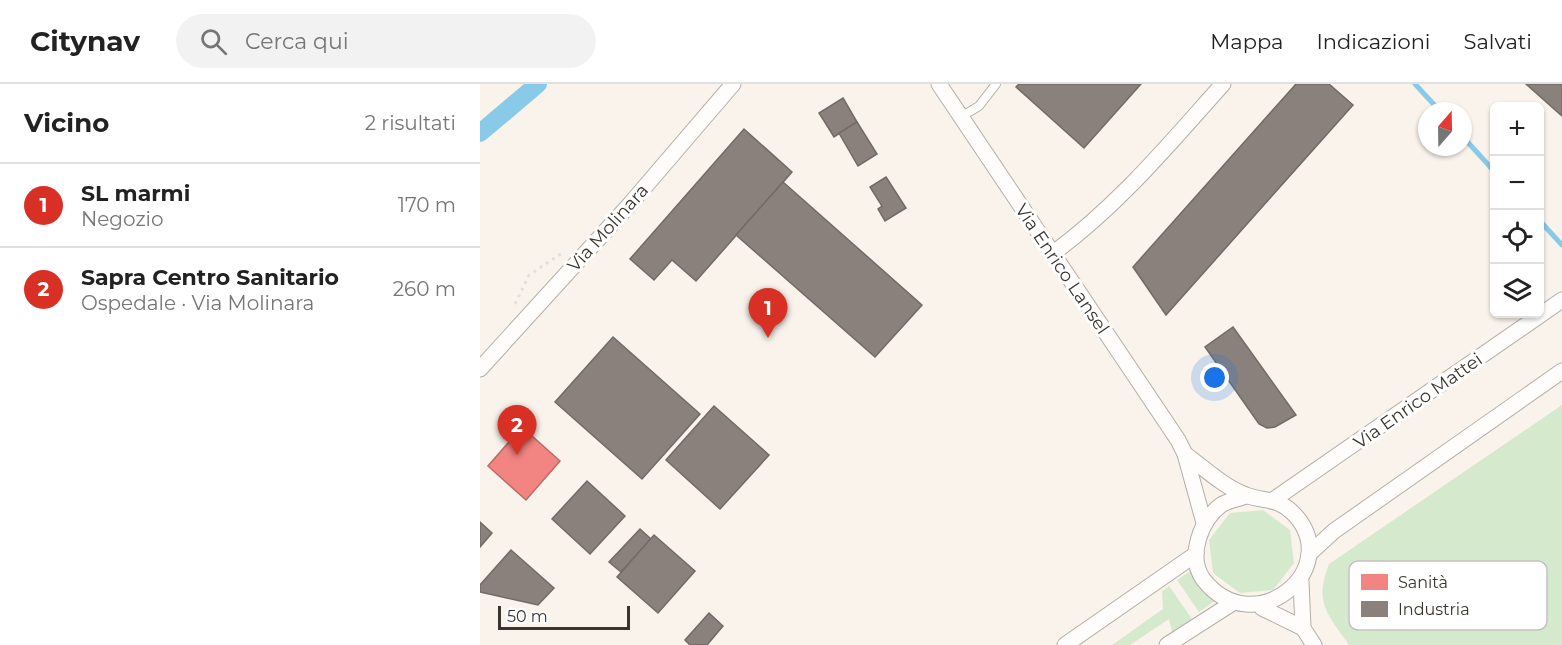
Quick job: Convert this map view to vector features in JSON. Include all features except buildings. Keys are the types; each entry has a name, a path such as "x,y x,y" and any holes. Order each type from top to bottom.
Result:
{"street":[{"name":"Via Molinara","path":"480,369 632,202 732,84"},
{"name":"Via Enrico Lansel","path":"939,84 1185,454 1204,523"},
{"path":"1052,254 1085,230 1123,195 1223,84"},
{"name":"Via Enrico Mattei","path":"1273,500 1562,300"},
{"path":"1309,554 1334,531 1562,371"},
{"name":"Via Enrico Lansel","path":"1185,454 1246,496"},
{"path":"1303,628 1262,608 1231,604 1213,593 1201,575 1196,554 1204,523 1222,504 1246,496 1273,500 1292,512 1305,531 1309,554 1301,581 1303,628 1314,645"},
{"path":"1065,645 1196,554"},
{"path":"1262,608 1284,598 1301,581"},
{"path":"1167,645 1231,604"}],"lane":[{"path":"961,117 978,106 996,84"}],"path":[{"path":"510,311 529,275 566,251"}],"green space":[{"path":"1562,405 1562,645 1349,645 1325,607 1323,589 1329,564"},
{"path":"1263,510 1290,530 1294,563 1273,590 1240,593 1213,573 1209,540 1230,513"},
{"path":"1192,570 1201,588 1216,600 1199,612 1177,580"},
{"path":"1169,586 1192,619 1172,632 1169,619 1130,645 1112,645 1163,609 1162,591"}],"waterway":[{"path":"480,133 538,84"},
{"path":"1415,84 1432,102"},
{"path":"1472,147 1490,167"},
{"path":"1544,225 1562,245"}],"place":[{"name":"SL marmi","path":"768,338"},
{"name":"Sapra Centro Sanitario","path":"517,455"}]}
